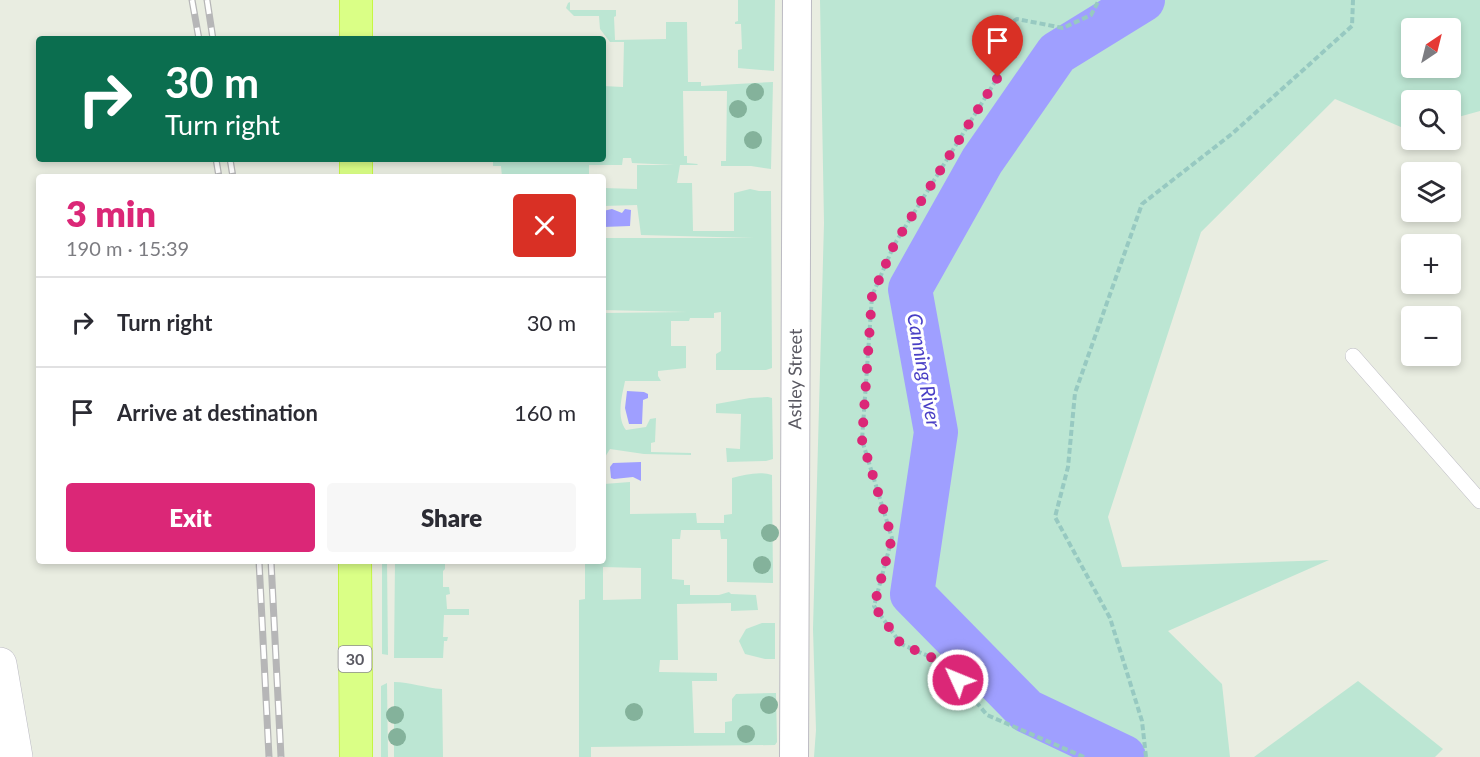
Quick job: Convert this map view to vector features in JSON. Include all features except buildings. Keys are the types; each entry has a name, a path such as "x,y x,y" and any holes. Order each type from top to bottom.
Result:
{"highway":[{"path":"356,0 356,36"},
{"name":"30","path":"355,564 356,757"}],"street":[{"name":"Astley Street","path":"794,757 797,0"},
{"path":"0,664 16,757"}],"lane":[{"path":"1353,356 1480,501"}],"path":[{"path":"1084,757 987,715 944,663 901,644 880,616 874,606 892,538 862,440 872,296 894,245 998,77 1001,29 1017,19 1063,28 1091,15 1099,0"},
{"path":"1146,757 1142,721 1110,618 1055,518 1068,467 1075,393 1142,204 1233,133 1352,26 1353,0"}],"green space":[{"path":"738,0 775,0 774,71 738,68 738,50 742,49 741,24 735,24 738,21"},
{"path":"820,0 1480,0 1480,111 1461,116 1461,90 1401,90 1401,127 1335,99 1201,232 1108,517 1122,567 1329,560 1168,631 1222,684 1230,757 814,757 816,730 813,629 824,223"},
{"path":"570,2 570,10 616,10 615,40 666,39 666,22 687,22 688,82 701,82 701,86 773,82 771,169 721,166 721,161 726,161 727,91 683,91 684,156 687,156 687,163 698,164 680,165 677,183 692,183 693,231 734,231 734,193 750,189 771,191 772,368 716,370 716,354 721,351 721,312 714,313 714,318 671,321 671,346 686,346 686,368 658,371 661,381 625,381 621,419 626,430 646,427 650,419 656,418 655,442 651,443 651,452 691,453 691,455 644,454 610,449 606,455 606,313 687,312 606,310 606,238 754,238 641,235 637,205 606,206 606,188 637,189 637,165 674,165 632,163 631,158 623,158 622,165 589,165 589,174 502,174 501,166 493,166 493,162 606,162 606,86 623,87 624,42 610,42 600,29 599,16 574,16 566,8"},
{"path":"772,398 773,459 727,462 726,448 740,449 741,414 716,413 716,404"},
{"path":"757,473 772,475 773,583 727,582 727,539 721,539 720,530 681,530 680,539 672,539 672,579 684,580 684,585 690,585 690,595 719,595 729,592 756,595 758,610 731,611 731,603 677,604 678,660 660,660 659,672 717,673 717,681 692,681 694,733 725,733 725,722 732,721 732,699 736,694 776,693 777,742 775,745 591,747 591,757 579,757 579,600 585,599 585,564 606,564 606,484 630,482 630,514 696,513 697,523 724,523 724,515 732,514 732,478","holes":["603,567 641,568 641,599 603,600"]},
{"path":"382,564 387,564 388,655 382,654"},
{"path":"395,564 445,564 443,587 449,587 450,594 446,595 447,609 469,609 469,615 444,615 443,637 448,637 447,641 444,641 443,658 394,658"},
{"path":"762,623 775,623 775,659 745,654 739,641 746,629"},
{"path":"1358,681 1443,749 1435,757 1254,757"},
{"path":"394,682 442,689 443,757 394,757"},
{"path":"387,683 388,757 381,757 381,686"}],"shaded area":[{"path":"612,209 622,213 625,209 631,210 630,226 606,227 606,210"},
{"path":"627,391 648,394 648,398 643,400 642,424 629,424 625,408"},
{"path":"641,462 641,481 633,477 611,478 610,467 613,463"}],"waterway":[{"name":"Canning River","path":"1124,757 1027,711 912,594 936,432 910,289 982,161 1057,53 1143,0"}],"railway":[{"path":"192,0 198,36"},
{"path":"207,0 213,36"},
{"path":"216,162 218,174"},
{"path":"230,162 232,174"},
{"path":"259,564 269,757"},
{"path":"271,564 281,757"}],"route":[{"path":"958,680 944,663 901,644 874,606 892,538 862,440 872,296 894,245 998,77"}]}
